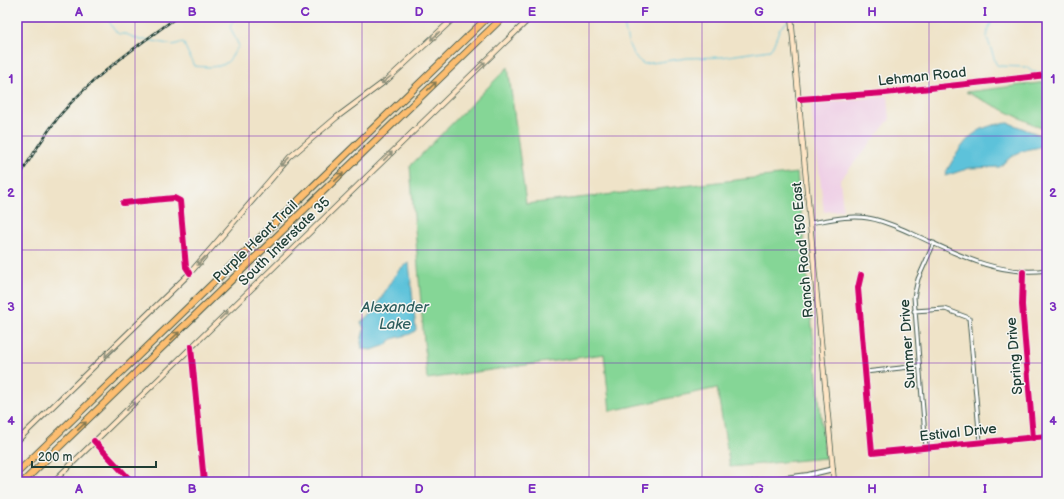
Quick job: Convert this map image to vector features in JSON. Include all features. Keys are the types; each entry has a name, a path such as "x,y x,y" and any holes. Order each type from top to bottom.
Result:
{"highway":[{"name":"Purple Heart Trail","path":"17,473 488,17"},
{"name":"Purple Heart Trail","path":"23,482 503,17"}],"main road":[{"path":"17,441 190,273 290,157 337,117 388,79 455,17"},
{"name":"South Interstate 35","path":"53,482 531,17"},
{"name":"Ranch Road 150 East","path":"792,17 834,482"}],"street":[{"name":"Lehman Road","path":"800,99 885,93 1047,75"},
{"path":"123,203 174,198 180,201 186,267 190,273"},
{"path":"810,223 847,218 868,218 892,225 983,265 1023,272 1047,270"},
{"name":"Summer Drive","path":"926,448 914,311 916,286 934,243"},
{"name":"Spring Drive","path":"1023,272 1022,304 1033,438"},
{"path":"861,275 858,288 865,372 919,366"},
{"path":"914,311 945,309 969,318 980,442"},
{"path":"191,347 204,482"},
{"name":"Estival Drive","path":"865,372 872,453 1047,436"},
{"path":"94,441 132,482"},
{"path":"753,482 808,475 833,469"}],"shaded area":[{"path":"888,96 890,119 840,180 843,210 824,212 811,104"}],"green space":[{"path":"508,67 526,204 797,173 825,458 730,467 717,388 610,411 604,354 427,379 410,166"},
{"path":"1047,82 1047,131 966,92"}],"water":[{"path":"1009,123 1043,136 1045,142 1043,145 1038,147 1022,151 1008,159 1000,167 970,168 945,176 958,151 975,133 990,126"},
{"name":"Alexander Lake","path":"409,263 416,330 408,335 392,339 386,345 372,350 362,349 361,342 364,329 361,322 367,319 373,312 396,274 402,267"}],"waterway":[{"path":"107,17 114,30 119,34 126,34 140,40 149,40 173,45 183,42 194,66 208,67 219,66 227,62 239,46 230,27 235,17"},
{"path":"623,17 631,50 634,55 644,64 687,58 722,57 770,50 780,28 789,20"},
{"path":"995,17 988,29 987,37 996,64 999,66 1026,67 1033,72 1039,72"}],"railway":[{"path":"17,181 48,131 60,115 86,87 146,39 177,17"}],"cycle path":[{"path":"800,99 885,93 1047,75"},
{"path":"123,203 174,198 180,201 186,267 190,273"},
{"path":"1023,272 1022,305 1033,438"},
{"path":"861,275 858,288 872,453 1047,436"},
{"path":"191,347 204,482"},
{"path":"94,441 132,482"}]}
